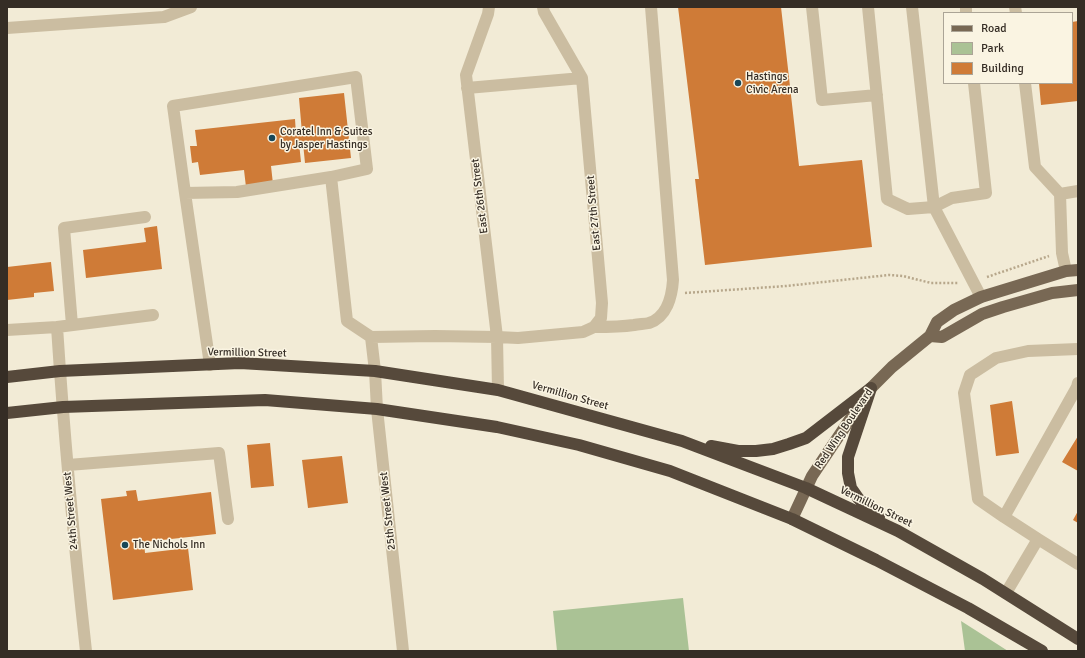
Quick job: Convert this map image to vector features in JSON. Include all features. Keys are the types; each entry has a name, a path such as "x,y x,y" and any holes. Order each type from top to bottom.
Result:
{"highway":[{"name":"Vermillion Street","path":"7,377 60,371 240,363 375,370 498,390 682,441 806,488 898,531 983,578 1078,639"},
{"path":"682,441 738,451 773,449 806,438 871,388"},
{"path":"871,388 848,457 848,473 851,488 858,498 871,511 898,531"},
{"path":"7,413 63,407 265,400 377,410 497,427 579,445 670,471 792,519 876,560 968,608 1042,651"}],"main road":[{"name":"Red Wing Boulevard","path":"792,519 812,476 871,388 892,367 930,336 937,322 954,310 981,297 1072,270"},
{"path":"930,336 942,337 982,314 1003,307 1052,293 1078,290"}],"street":[{"path":"7,28 164,17 191,7"},
{"name":"East 26th Street","path":"489,7 488,14 466,75 497,336 498,390"},
{"name":"East 27th Street","path":"543,7 544,12 582,78 602,303 601,318 594,327"},
{"path":"330,177 347,321 371,337 497,336 518,338 583,332 594,327 615,327 650,323 659,317 668,306 672,294 673,280 651,7"},
{"path":"812,7 822,100 877,96"},
{"path":"868,7 887,199 908,210 934,207 952,198 986,194 974,84"},
{"path":"912,7 934,207 981,297"},
{"path":"185,193 237,192 330,177 368,168 356,77 173,106 185,193 210,365"},
{"path":"467,88 582,78"},
{"path":"1025,84 1035,167 1060,194 1062,253 1072,270"},
{"path":"1060,194 1078,191"},
{"path":"72,325 64,228 145,217"},
{"path":"7,330 57,327 153,315"},
{"name":"24th Street West","path":"57,327 75,558 86,651"},
{"name":"25th Street West","path":"371,337 375,370 377,410 403,651"},
{"path":"1078,349 1028,351 996,358 970,375 964,393 978,499 1078,564"},
{"path":"1004,517 1078,386"},
{"path":"68,465 219,453 228,519"},
{"path":"1006,593 1038,539"}],"path":[{"path":"672,294 786,286 889,275 902,276 931,283 963,284 1062,253"}],"green space":[{"path":"683,598 689,651 557,651 553,611"},
{"path":"961,621 1008,651 965,651"}],"building":[{"name":"Hastings Civic Arena","path":"678,7 781,7 799,166 862,160 872,247 705,265 695,179 699,179"},
{"path":"1078,21 1078,101 1041,105 1039,84 1073,84 1073,22"},
{"name":"Coratel Inn & Suites by Jasper Hastings","path":"344,93 351,158 305,163 303,143 299,143 301,162 271,166 273,184 246,187 244,170 200,175 198,162 192,163 190,146 197,146 195,130 295,119 296,134 302,133 299,98"},
{"path":"157,226 162,269 86,278 83,250 146,242 144,228"},
{"path":"51,262 54,291 34,293 34,297 7,300 7,267"},
{"path":"1012,401 1019,453 996,456 990,405"},
{"path":"1078,436 1078,471 1062,462"},
{"path":"270,443 274,486 251,488 247,445"},
{"path":"342,456 348,503 308,508 302,460"},
{"name":"The Nichols Inn","path":"136,490 138,501 211,492 216,534 144,542 145,553 188,548 193,590 113,600 101,499 127,496 126,491"},
{"path":"1078,511 1078,523 1073,520"}],"place":[{"name":"Hastings Civic Arena","path":"738,83"},
{"name":"Coratel Inn & Suites by Jasper Hastings","path":"272,138"},
{"name":"The Nichols Inn","path":"125,545"}]}
